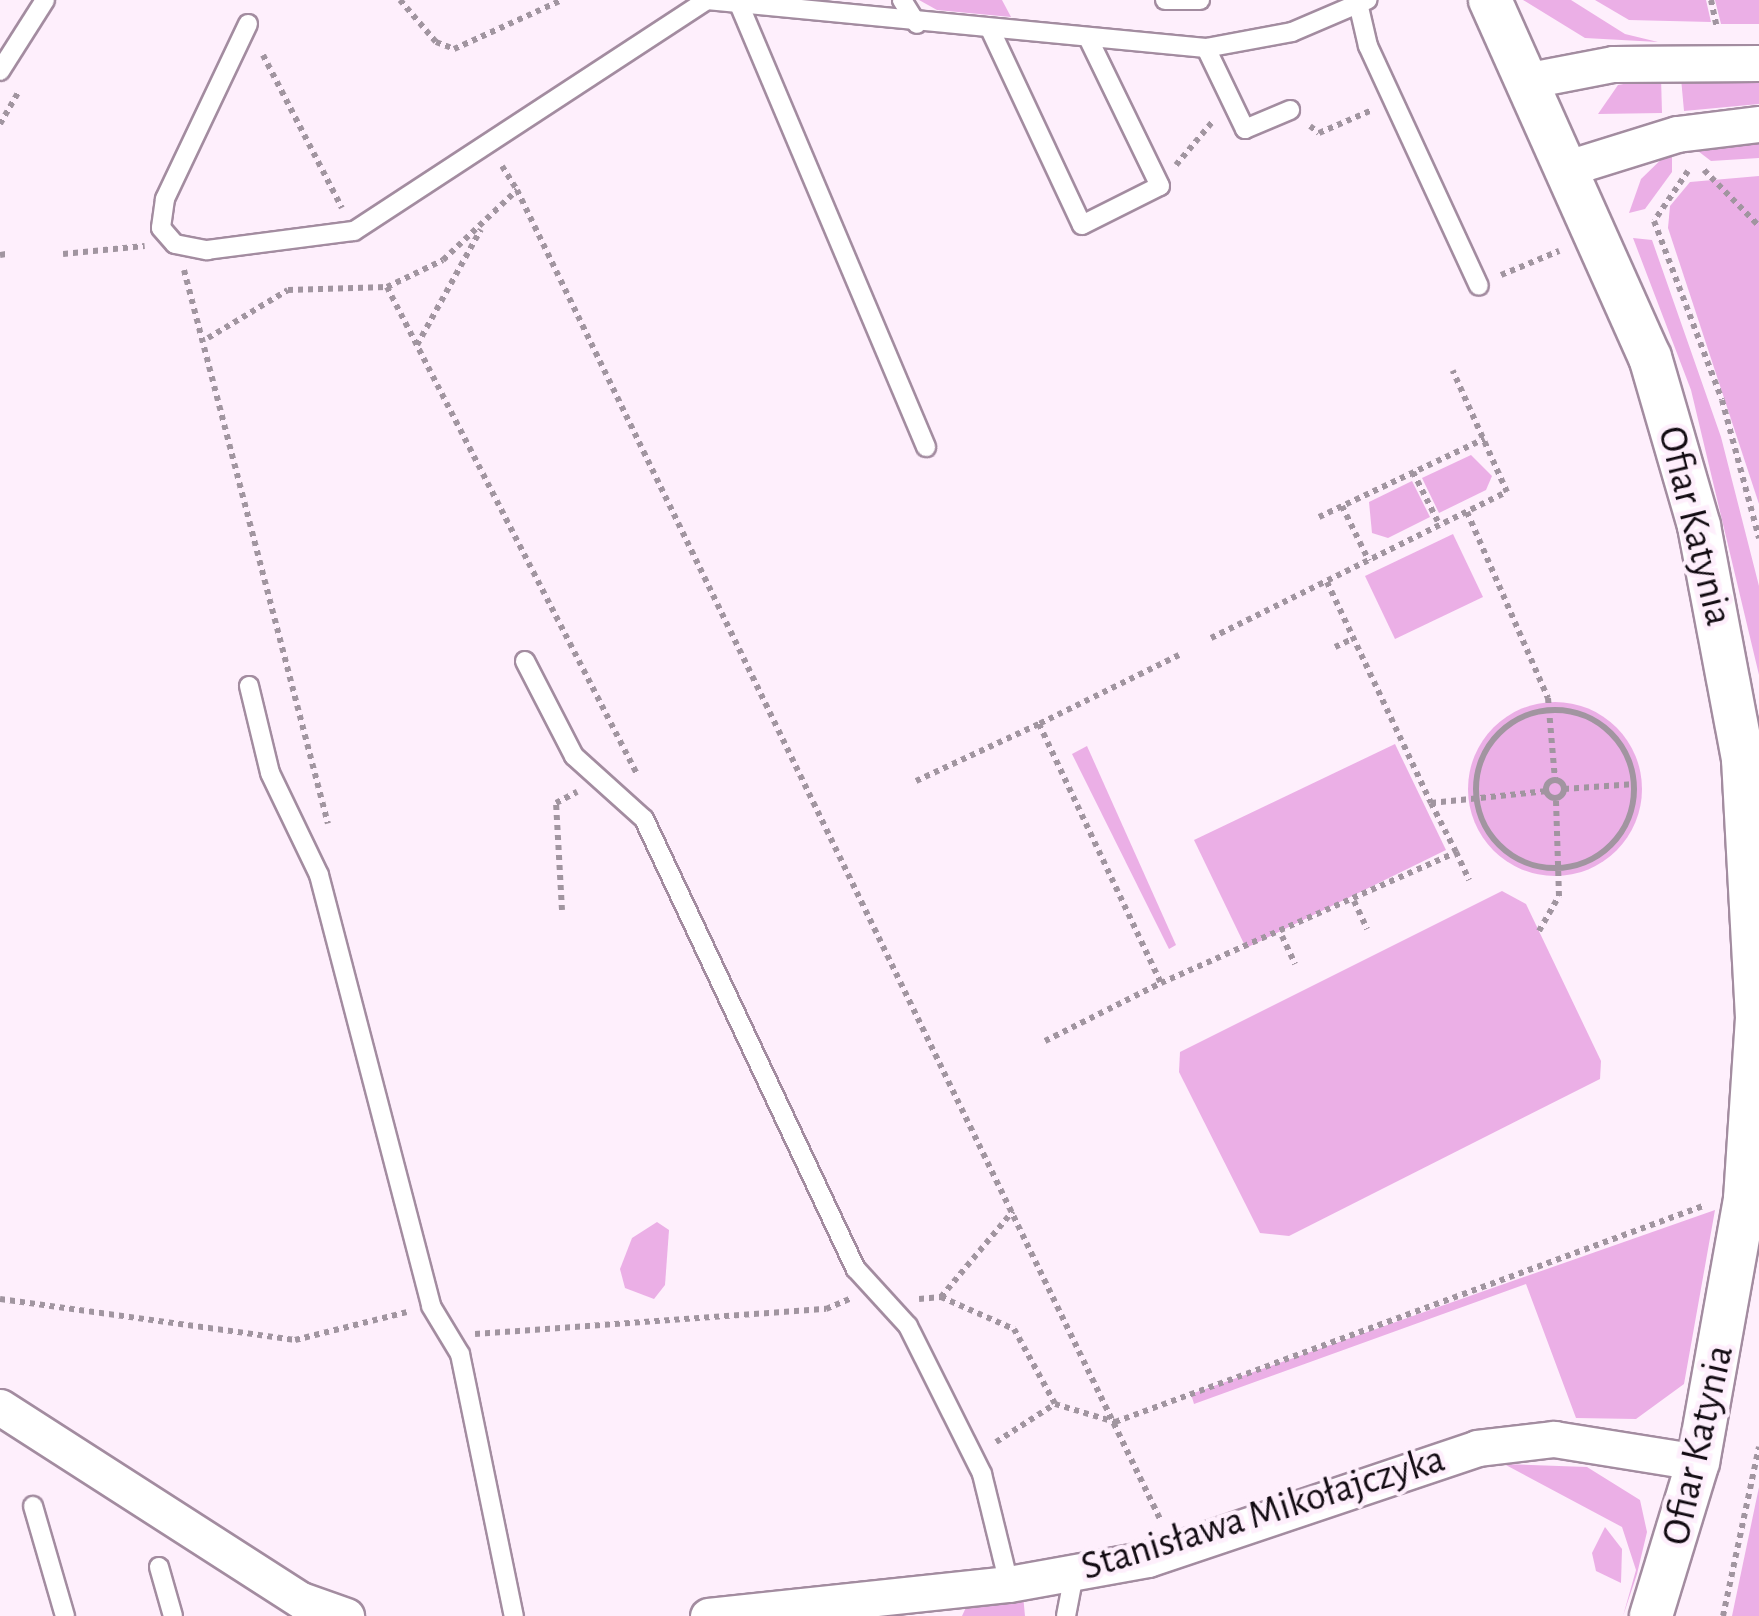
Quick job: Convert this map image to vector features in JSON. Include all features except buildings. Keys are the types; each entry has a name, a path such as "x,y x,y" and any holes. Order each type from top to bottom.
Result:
{"street":[{"name":"Ofiar Katynia","path":"1490,0 1571,167 1674,438 1723,632 1742,759 1755,1106 1698,1462 1652,1616"},
{"path":"1530,80 1613,64 1759,64"},
{"path":"1571,167 1677,134 1759,124"},
{"path":"0,1408 300,1608 346,1616"},
{"name":"Stanisława Mikołajczyka","path":"708,1616 1009,1584 1148,1559 1477,1448 1554,1439 1698,1462"}],"lane":[{"path":"0,71 44,0"},
{"path":"248,24 164,199 161,228 175,244 207,250 354,230 707,0 916,24 1206,48 1292,32 1362,2 1394,100 1479,286"},
{"path":"902,0 916,24"},
{"path":"1165,0 1200,0"},
{"path":"739,4 926,447"},
{"path":"991,30 1082,225 1160,186 1088,38"},
{"path":"1206,48 1245,129 1290,110"},
{"path":"525,661 574,756 644,819 870,1290 908,1326 972,1453 1009,1584"},
{"path":"249,686 270,774 319,875 430,1306 460,1354 514,1616"},
{"path":"32,1506 65,1616"},
{"path":"159,1568 173,1616"},
{"path":"1066,1616 1074,1574"}],"path":[{"path":"400,0 448,48 562,0"},
{"path":"1711,0 1717,29"},
{"path":"248,24 354,230"},
{"path":"1290,110 1319,134 1394,100"},
{"path":"1160,186 1234,108"},
{"path":"1704,170 1759,226"},
{"path":"1688,171 1654,221 1722,400 1759,538"},
{"path":"208,338 288,290 387,287 444,260 517,190 1162,1523"},
{"path":"416,346 486,221"},
{"path":"64,254 175,244 208,338 332,841"},
{"path":"1515,270 1570,246"},
{"path":"1212,638 1508,492 1453,372"},
{"path":"1318,517 1484,439"},
{"path":"1413,472 1440,526"},
{"path":"1342,506 1369,560"},
{"path":"1468,512 1550,710 1555,780 1564,790"},
{"path":"1327,582 1407,761 1469,880"},
{"path":"1334,647 1354,638"},
{"path":"916,780 1179,655"},
{"path":"1550,710 1598,722 1616,738 1635,784 1628,820 1607,851 1561,869 1512,857 1487,830 1476,798 1487,747 1504,728 1550,710"},
{"path":"1039,724 1162,983"},
{"path":"562,910 556,803 631,762"},
{"path":"1546,791 1555,780"},
{"path":"1539,932 1556,908 1561,869 1556,798 1564,790 1635,784"},
{"path":"1431,803 1546,791 1556,798"},
{"path":"1045,1041 1240,944 1240,955 1456,852"},
{"path":"1354,901 1367,929"},
{"path":"1282,936 1295,964"},
{"path":"0,1299 295,1340 430,1306 446,1306 472,1334 498,1334 826,1309 870,1290 902,1300 941,1297 1014,1329 1055,1404 1115,1422 1714,1202"},
{"path":"941,1297 1013,1211"},
{"path":"972,1453 1055,1404"},
{"path":"1723,1616 1759,1448"}],"shaded area":[{"path":"919,0 1002,0 1011,17 937,10"},
{"path":"1523,0 1571,0 1625,34 1658,42 1585,38"},
{"path":"1595,0 1706,0 1711,22 1629,20"},
{"path":"1715,0 1759,0 1759,24 1721,24"},
{"path":"1661,77 1662,113 1598,114 1618,85"},
{"path":"1681,78 1759,80 1759,104 1684,111"},
{"path":"1759,143 1759,158 1711,161 1694,148"},
{"path":"1672,149 1672,172 1645,209 1629,213 1641,179"},
{"path":"1759,176 1759,504 1668,228 1670,206 1690,182"},
{"path":"1633,238 1652,240 1721,437 1759,586 1759,675 1691,390"},
{"path":"1471,455 1492,476 1486,490 1439,513 1422,478"},
{"path":"1412,481 1430,517 1388,538 1372,533 1369,502"},
{"path":"1453,534 1483,597 1395,639 1365,576"},
{"path":"1555,702 1588,709 1616,728 1635,756 1642,789 1635,822 1616,850 1588,869 1555,876 1522,869 1494,850 1475,822 1468,789 1475,756 1494,728 1522,709"},
{"path":"1395,744 1446,850 1246,948 1194,840"},
{"path":"1087,746 1176,945 1169,949 1072,754"},
{"path":"1502,891 1526,904 1601,1061 1600,1079 1289,1236 1260,1233 1179,1072 1180,1052"},
{"path":"1715,1210 1684,1384 1636,1419 1576,1418 1526,1284 1194,1404 1191,1394"},
{"path":"657,1222 669,1230 665,1285 654,1299 625,1288 620,1269 632,1238"},
{"path":"1504,1464 1587,1467 1640,1500 1647,1532 1623,1616 1636,1570 1622,1527"},
{"path":"1759,1487 1759,1616 1732,1616"},
{"path":"1605,1527 1622,1549 1621,1583 1596,1571 1592,1553"},
{"path":"1023,1595 1025,1616 962,1616 968,1603"}]}
